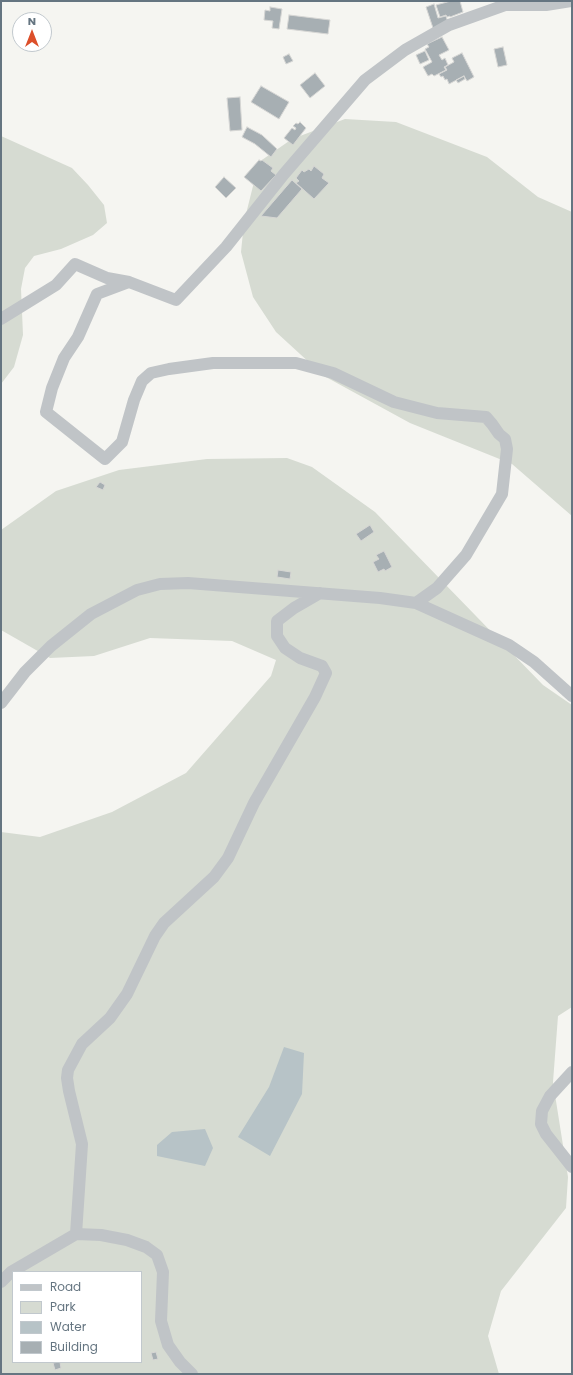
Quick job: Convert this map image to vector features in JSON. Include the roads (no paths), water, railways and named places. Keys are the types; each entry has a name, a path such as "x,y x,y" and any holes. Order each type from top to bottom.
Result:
{"street":[{"path":"1,319 56,285 75,264 107,278 129,282 176,300 226,247 284,174 365,80 405,50 449,25 505,5 546,5 570,1"},
{"path":"129,282 97,294 78,337 64,358 52,388 46,412 105,459 122,442 134,400 142,381 151,373 213,363 296,363 332,373 394,402 437,413 486,417 499,434 505,439 508,449 502,494 466,555 437,588 416,603"},
{"path":"1,703 25,672 51,646 92,614 136,590 160,584 188,583 380,598 416,603 509,645 534,662 572,696"},
{"path":"76,1234 82,1144 69,1091 67,1078 68,1070 82,1044 110,1018 127,994 155,936 164,923 214,877 228,858 254,803 315,697 326,673 322,666 300,658 285,648 277,636 277,621 294,608 320,593"},
{"path":"572,1072 550,1096 542,1111 541,1124 546,1134 572,1168"},
{"path":"13,1271 76,1234 101,1235 127,1240 146,1247 157,1255 163,1272 161,1321 168,1345 180,1362 192,1374"},
{"path":"1,1282 12,1271"}],"water":[{"path":"284,1047 304,1053 302,1094 270,1156 238,1137 269,1087"},
{"path":"205,1129 213,1148 205,1166 157,1156 157,1145 172,1132"}]}
